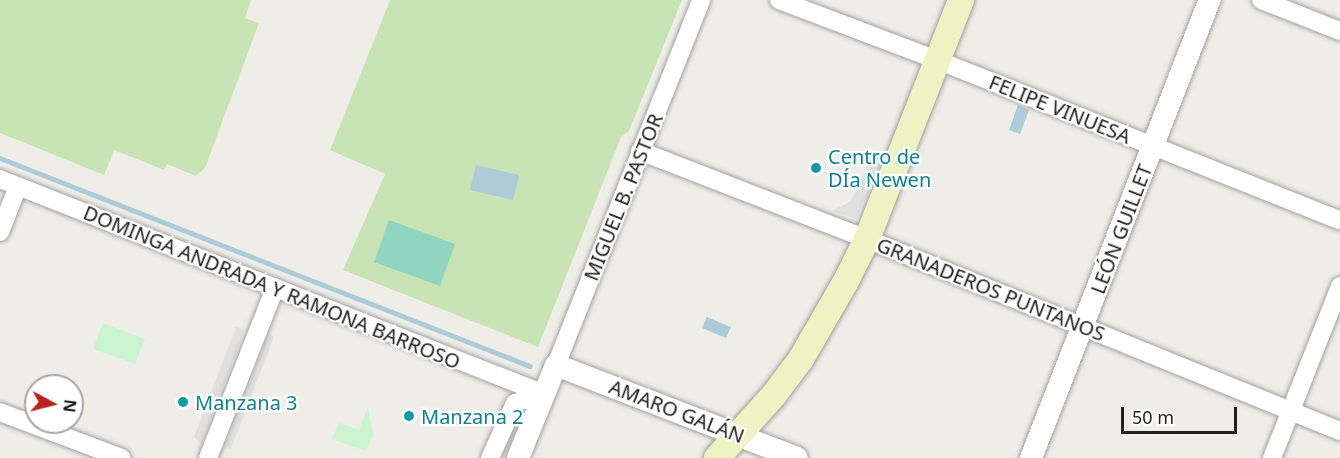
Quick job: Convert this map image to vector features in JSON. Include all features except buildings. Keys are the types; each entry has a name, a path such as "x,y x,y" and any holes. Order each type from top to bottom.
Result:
{"main road":[{"path":"717,458 740,435 801,359 821,328 867,239 961,0"}],"street":[{"name":"MIGUEL B. PASTOR","path":"518,458 702,0"},
{"name":"FELIPE VINUESA","path":"779,0 938,60 1340,220"},
{"name":"LEÓN GUILLET","path":"1030,458 1210,0"},
{"path":"1261,0 1340,31"},
{"name":"GRANADEROS PUNTANOS","path":"640,151 867,239 1340,430"},
{"name":"DOMINGA ANDRADA Y RAMONA BARROSO","path":"0,179 544,394"},
{"path":"0,232 18,186"},
{"path":"1272,458 1340,286"},
{"path":"208,458 274,288"},
{"name":"AMARO GALÁN","path":"556,364 797,458"},
{"path":"490,458 515,403 544,394"},
{"path":"0,412 122,458"}],"green space":[{"path":"0,0 251,0 245,18 259,23 205,168 196,176 167,164 164,170 114,150 104,175 0,133"},
{"path":"390,0 682,0 629,131 621,137 538,347 343,270 385,174 330,150"},
{"path":"389,220 455,244 440,286 374,262"},
{"path":"103,323 145,339 135,364 93,349"},
{"path":"368,406 373,436 366,451 332,439 339,423 359,430"}],"shaded area":[{"path":"874,153 884,158 856,219 832,211 851,201"},
{"path":"236,327 245,330 201,444 194,437"},
{"path":"269,333 274,337 231,449 225,447"}],"water":[{"path":"1018,105 1029,110 1020,134 1009,130"},
{"path":"476,165 519,175 513,200 470,190"},
{"path":"707,317 731,327 726,338 702,328"}],"waterway":[{"path":"0,158 530,366"}],"place":[{"name":"Centro de DÍa Newen","path":"816,168"},
{"name":"Manzana 3","path":"183,402"},
{"name":"Manzana 2","path":"409,416"}]}
